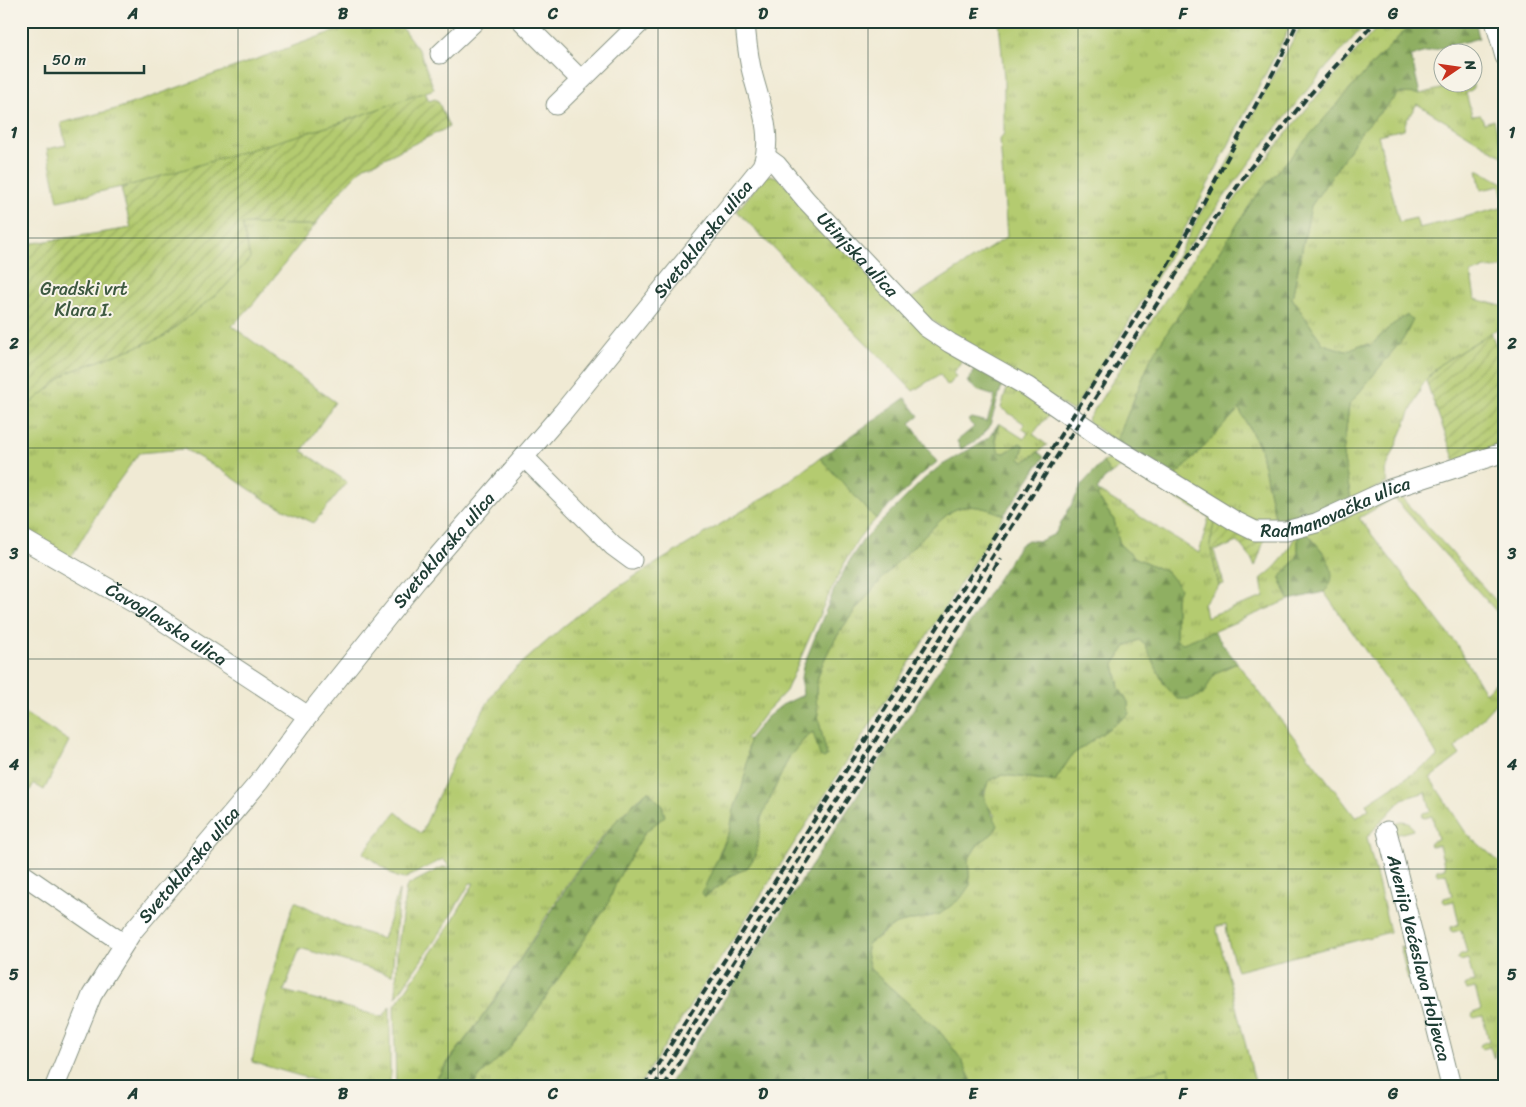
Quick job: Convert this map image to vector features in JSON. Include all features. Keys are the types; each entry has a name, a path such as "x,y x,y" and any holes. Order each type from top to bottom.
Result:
{"street":[{"path":"440,54 475,21"},
{"path":"522,21 581,80"},
{"path":"556,105 642,21"},
{"path":"745,21 750,65 767,133 768,147 766,157"},
{"path":"1495,21 1505,57"},
{"name":"Utinjska ulica","path":"766,157 778,165 812,206 926,327 1028,388 1072,418"},
{"name":"Svetoklarska ulica","path":"55,1086 92,995 132,932 260,781 308,716 418,579 564,412 757,174 766,157"},
{"name":"Radmanovačka ulica","path":"1072,418 1235,522 1255,531 1286,531 1316,523 1390,489 1505,452"},
{"path":"524,457 613,546 632,560"},
{"name":"Čavoglavska ulica","path":"21,538 148,612 308,716"},
{"name":"Avenija Većeslava Holjevca","path":"1387,831 1451,1086"},
{"path":"21,873 124,944"}],"green space":[{"path":"363,21 397,21 420,52 434,89 340,123 278,142 135,184 58,201 47,149 66,145 61,123 116,109"},
{"path":"999,21 1293,21 1161,271 1073,411 963,344 907,301 1007,237 1000,140 1004,133 1004,78"},
{"path":"1303,21 1369,21 1288,114 1238,178 1166,278"},
{"path":"1383,21 1414,21 1369,68 1255,198 1152,356 1116,442 1087,421 1168,295 1219,221 1298,119"},
{"path":"1414,21 1487,21 1476,24 1479,38 1464,42 1434,42 1434,50 1411,56 1420,94 1399,93 1362,131 1311,206 1292,298 1323,344 1346,351 1360,345 1371,345 1392,325 1407,315 1413,320 1405,336 1349,405 1343,455 1351,500 1276,522 1260,448 1239,409 1176,476 1116,442 1152,356 1255,197 1369,68"},
{"path":"1434,91 1468,92 1466,93 1472,116 1481,115 1484,123 1494,120 1500,142 1505,144 1505,158 1417,104 1406,121 1404,129 1378,135 1399,222 1416,218 1419,228 1505,207 1505,268 1485,268 1471,274 1475,299 1505,307 1505,324 1439,365 1423,383 1385,471 1387,483 1351,500 1343,455 1349,405 1405,336 1412,320 1392,325 1371,345 1360,345 1346,351 1323,344 1292,298 1311,206 1362,131 1399,93 1420,94"},
{"name":"Gradski vrt Klara I.","path":"425,92 429,101 435,99 438,101 449,127 364,166 337,195 315,225 242,224 250,258 224,288 163,337 69,372 21,411 21,245 131,228 121,188 340,123"},
{"path":"1477,170 1505,184 1505,206 1500,186 1481,190"},
{"path":"770,175 777,177 962,360 953,374 956,376 950,384 947,385 940,374 913,391 737,211 764,177"},
{"path":"242,224 315,225 253,304 232,326 335,402 302,451 347,482 314,523 267,501 220,469 184,449 139,453 105,500 69,561 21,530 21,411 69,372 163,337 224,288 250,258"},
{"path":"1491,333 1505,367 1505,446 1455,461 1426,381 1439,365"},
{"path":"964,359 1004,379 989,428 977,440 961,449 957,441 974,427 968,421 972,418 987,422 995,396 979,391 967,382 975,370 961,360"},
{"path":"1009,382 1051,409 1047,414 1049,416 1033,434 1047,445 1024,462 1020,459 1024,446 1020,443 1005,453 999,453 996,445 999,423 1024,439 1028,433 1022,428 1025,424 1001,408"},
{"path":"905,398 919,416 910,423 937,462 876,519 820,458"},
{"path":"1239,409 1260,448 1276,522 1243,518 1176,476"},
{"path":"999,423 995,438 999,452 1005,453 1020,443 1024,446 1020,459 1024,462 1038,452 1044,457 1004,515 986,509 962,507 945,516 880,581 849,619 825,658 816,687 818,717 827,756 824,758 820,756 813,732 808,735 789,757 761,818 756,855 747,868 730,876 722,885 705,897 702,893 730,831 734,809 742,788 749,739 766,718 782,705 803,695 801,678 803,667 834,590 851,558 863,540 923,480 939,467 989,437"},
{"path":"1114,457 1215,517 1210,545 1219,586 1203,603 1206,617 1264,597 1261,579 1277,565 1285,555 1295,536 1298,536 1298,556 1280,578 1289,600 1183,644 1176,640 1176,598 1167,572 1134,557 1120,545 1114,520 1097,496 1100,492 1199,553 1209,517 1121,467 1111,474 1103,462"},
{"path":"820,458 876,519 861,535 847,558 786,691 766,712 745,740 749,739 742,788 734,809 730,831 720,851 705,897 722,885 730,876 747,868 756,855 761,818 789,757 808,735 813,732 827,756 820,727 816,687 825,658 849,619 880,581 941,520 953,511 962,507 975,507 1004,515 639,1086 473,1086 480,1076 511,1047 528,1024 608,904 617,880 645,832 665,816 648,791 603,836 582,863 492,1003 431,1086 396,1086 394,1007 450,925 474,883 470,883 442,930 396,997 397,953 406,888 408,885 443,867 451,868 443,859 404,879 396,877 363,853 396,812 421,834 455,758 496,689 512,672 563,627 588,607 775,491"},
{"path":"1103,462 1111,474 1104,479 1097,490 1100,492 1097,496 1114,520 1120,545 1134,557 1167,572 1180,588 1176,598 1176,640 1183,643 1213,631 1237,663 1215,673 1203,695 1189,699 1177,699 1164,684 1145,645 1139,640 1127,645 1114,664 1119,688 1128,702 1129,714 1072,755 1055,781 1002,775 989,781 984,791 984,796 998,826 992,834 978,844 968,860 970,885 961,898 940,914 896,924 868,944 866,953 870,969 941,1033 961,1059 974,1086 668,1086 1020,545 1028,540 1040,541 1055,534 1084,482"},
{"path":"1399,495 1497,602 1505,593 1505,621 1394,498 1359,518 1457,645 1485,693 1505,674 1505,693 1455,748 1460,755 1430,778 1466,833 1505,867 1505,1032 1495,1052 1494,1059 1490,1047 1482,1049 1480,1047 1481,1044 1489,1041 1483,1016 1474,1018 1472,1016 1473,1013 1481,1010 1475,988 1467,990 1465,987 1466,984 1474,982 1468,959 1460,961 1457,959 1459,956 1467,953 1461,930 1453,932 1450,930 1451,927 1459,924 1454,901 1445,903 1443,901 1444,898 1452,896 1446,873 1438,875 1436,873 1437,870 1445,868 1439,845 1431,846 1429,844 1438,839 1432,816 1424,818 1422,816 1423,813 1431,811 1426,792 1402,799 1367,837 1390,932 1237,971 1228,941 1226,924 1216,927 1256,1086 974,1086 961,1059 941,1033 870,969 866,953 868,944 896,924 940,914 970,885 968,860 978,844 992,834 995,816 985,800 985,792 989,781 1002,775 1055,781 1072,755 1129,714 1128,702 1119,688 1114,664 1127,645 1139,640 1145,645 1164,684 1202,695 1215,673 1237,663 1356,818 1369,809 1366,804 1438,757 1425,735 1324,592 1328,588 1324,553 1306,532"},
{"path":"1215,517 1265,538 1255,567 1251,558 1238,542 1214,551 1224,584 1219,585 1210,545"},
{"path":"1306,532 1328,560 1332,577 1330,585 1324,592 1289,600 1280,578 1298,556 1298,536"},
{"path":"21,711 69,741 44,790 34,784 21,803"},
{"path":"648,791 662,805 665,816 645,832 617,880 608,904 528,1024 511,1047 480,1076 473,1086 431,1086 492,1004 576,873 614,823"},
{"path":"1401,821 1409,822 1413,830 1395,835 1395,824"},
{"path":"399,891 392,975 300,948 284,991 383,1017 390,1006 390,1086 335,1086 252,1062 262,1013 295,901 342,925 383,939"},
{"path":"1400,946 1408,949 1414,975 1408,980"},
{"path":"1168,1068 1172,1086 1112,1086 1111,1082"}],"railway":[{"path":"644,1086 1152,292 1192,224 1281,58 1298,21"},
{"path":"654,1086 1052,464 1185,261 1251,167 1305,100 1376,21"},
{"path":"664,1086 984,588 1000,559"}]}
